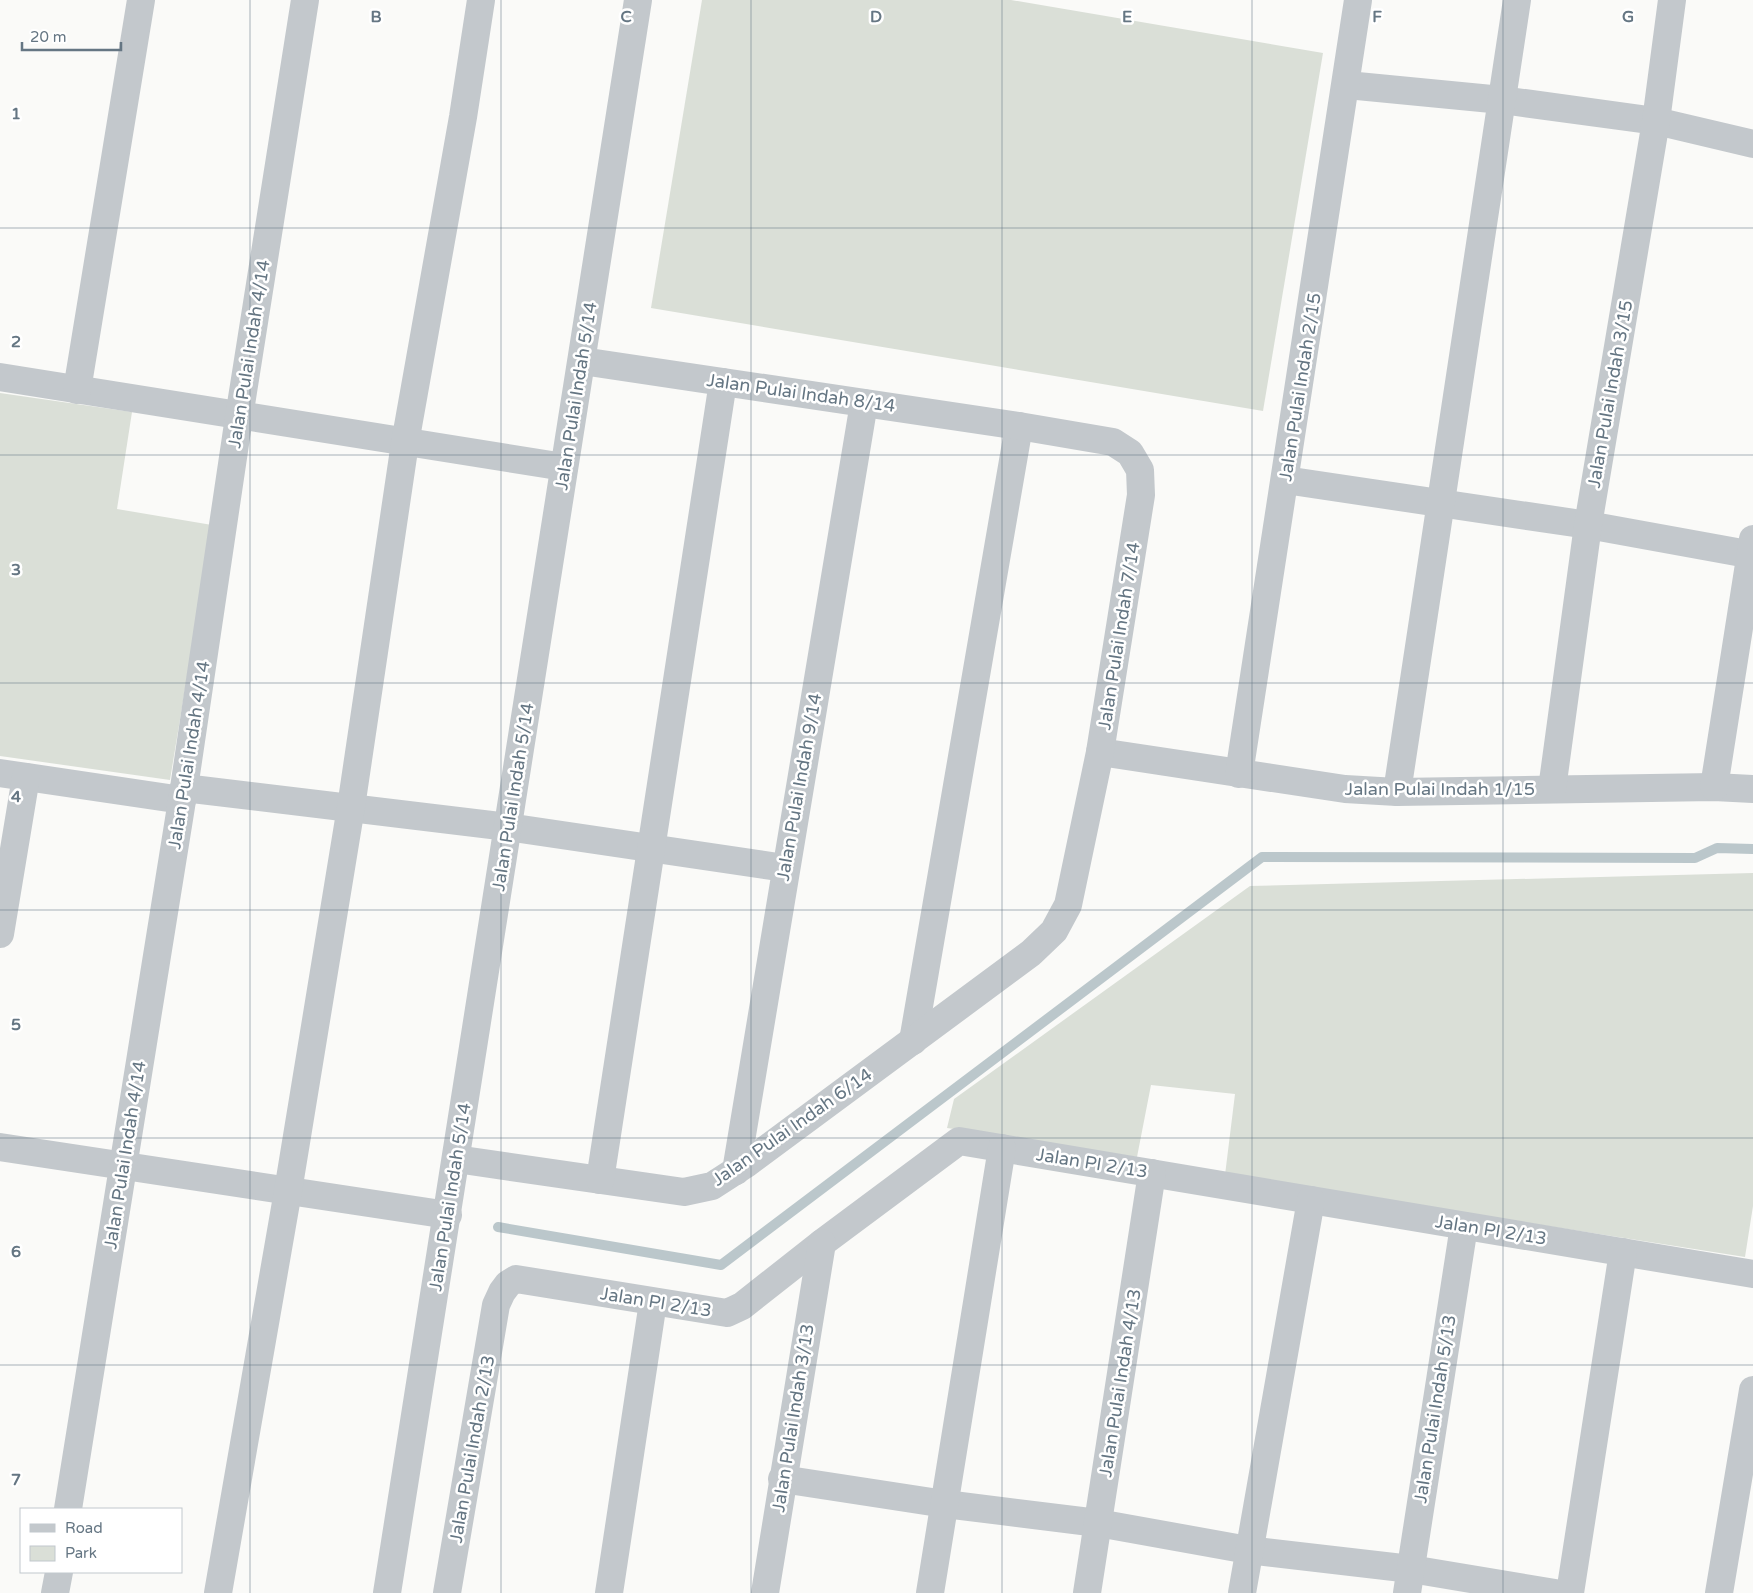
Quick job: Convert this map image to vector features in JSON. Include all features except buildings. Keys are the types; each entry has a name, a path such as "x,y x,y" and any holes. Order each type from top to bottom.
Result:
{"street":[{"path":"77,390 141,0"},
{"name":"Jalan Pulai Indah 4/14","path":"68,1508 183,794 239,417 305,0"},
{"path":"218,1593 288,1190 351,806 405,443 464,117 481,0"},
{"name":"Jalan Pulai Indah 5/14","path":"387,1593 638,0"},
{"name":"Jalan Pulai Indah 2/15","path":"1239,774 1347,85 1358,0"},
{"path":"1397,792 1439,502 1517,0"},
{"name":"Jalan Pulai Indah 3/15","path":"1552,789 1588,525 1656,121 1672,0"},
{"path":"1347,85 1502,100 1656,121 1753,144"},
{"name":"Jalan Pulai Indah 8/14","path":"582,361 1019,426"},
{"path":"0,377 239,417 564,467"},
{"path":"600,1180 723,382"},
{"name":"Jalan Pulai Indah 9/14","path":"736,1171 864,403"},
{"path":"913,1041 1019,426"},
{"name":"Jalan Pulai Indah 7/14","path":"1019,426 1113,442 1130,453 1140,470 1142,495 1100,752 1068,905 1054,931"},
{"path":"1286,480 1752,550 1714,787"},
{"name":"Jalan Pulai Indah 1/15","path":"1100,752 1345,789 1397,792 1714,787 1753,789"},
{"path":"0,934 13,775 183,794 351,806 785,868"},
{"name":"Jalan Pulai Indah 6/14","path":"456,1159 684,1192 712,1186 736,1171 913,1041 1030,953 1054,931"},
{"name":"Jalan PI 2/13","path":"496,1305 505,1288 516,1279 727,1313 742,1306 822,1243 959,1142 1753,1274"},
{"path":"0,1147 448,1215"},
{"path":"930,1593 1002,1148"},
{"name":"Jalan Pulai Indah 4/13","path":"1088,1593 1152,1173"},
{"path":"1242,1593 1248,1550 1311,1200"},
{"name":"Jalan Pulai Indah 5/13","path":"1409,1581 1464,1226"},
{"name":"Jalan Pulai Indah 3/13","path":"765,1593 782,1479 822,1243"},
{"path":"1570,1593 1623,1252"},
{"path":"609,1593 652,1302"},
{"name":"Jalan Pulai Indah 2/13","path":"447,1593 496,1305"},
{"path":"1719,1593 1753,1390"},
{"path":"782,1479 945,1504 1098,1523 1409,1581 1554,1593"},
{"path":"55,1593 58,1573"}],"green space":[{"path":"702,0 1011,0 1323,53 1263,411 651,308"},
{"path":"0,393 132,412 117,509 212,525 170,780 0,756"},
{"path":"1753,873 1753,1206 1745,1257 1225,1175 1235,1094 1151,1085 1137,1157 947,1128 954,1099 1250,886"}],"waterway":[{"path":"498,1227 721,1265 1262,857 1695,858 1717,848 1753,849"}]}
